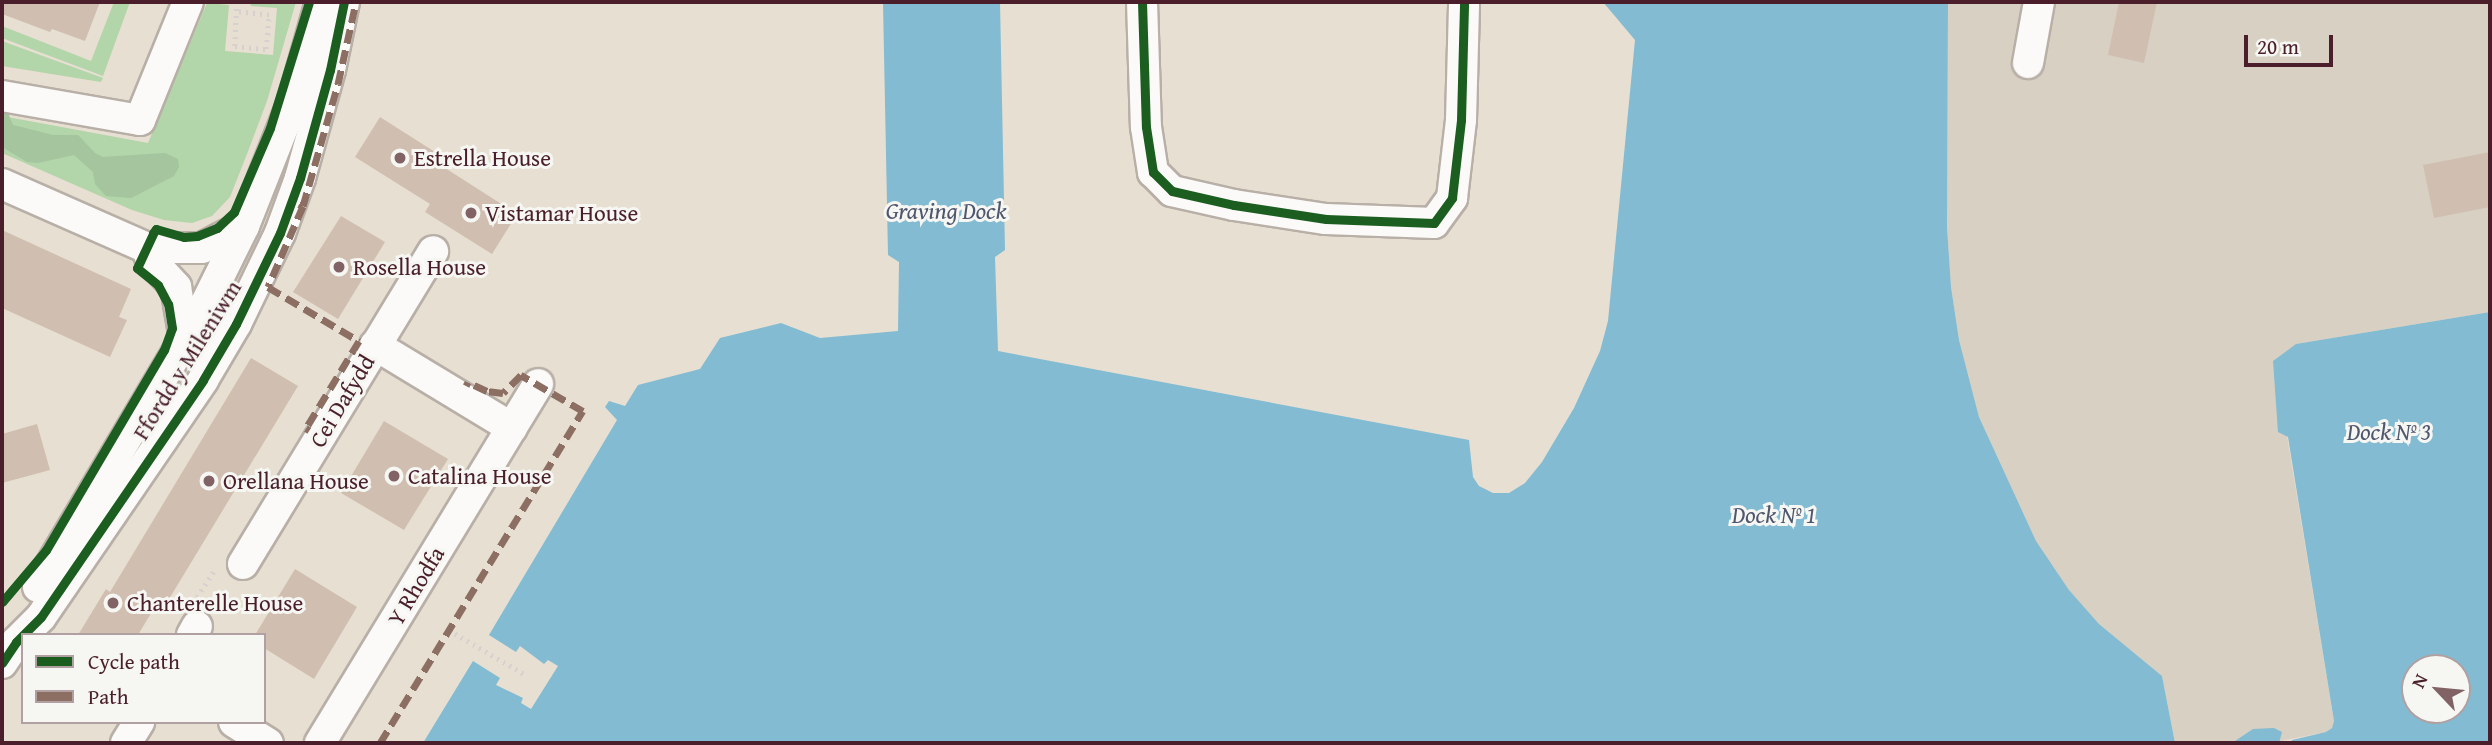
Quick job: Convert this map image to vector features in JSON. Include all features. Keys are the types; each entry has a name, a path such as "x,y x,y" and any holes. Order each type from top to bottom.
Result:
{"street":[{"path":"2,96 140,120 188,2"},
{"name":"Ffordd y Mileniwm","path":"9,652 24,610 185,340 244,226 292,105 321,2"},
{"name":"Ffordd y Mileniwm","path":"26,633 41,617 203,380 255,287 300,178 330,69 344,2"},
{"path":"1142,2 1147,138 1153,172 1172,191 1234,205 1326,219 1434,223 1452,198 1461,120 1464,2"},
{"path":"2028,63 2039,2"},
{"path":"2,184 146,248 202,248 244,226"},
{"path":"146,248 152,260 176,287 185,340"},
{"name":"Cei Dafydd","path":"243,564 433,251"},
{"name":"Cei Dafydd","path":"375,345 512,428"},
{"name":"Y Rhodfa","path":"320,743 538,384"},
{"name":"Ffordd y Mileniwm","path":"9,652 21,639"},
{"path":"126,743 138,724"},
{"path":"236,724 268,743"}],"path":[{"path":"237,2 235,46 266,49 269,15 238,12"},
{"path":"195,630 190,607 221,559 243,564"},
{"path":"449,630 524,674"}],"shaded area":[{"path":"1948,2 2490,2 2490,312 2296,344 2278,431 2287,436 2334,721 2332,728 2326,732 2270,743 2175,743 2162,676 2099,624 2069,590 2036,541 1979,417 1959,340 1951,287 1947,227"}],"green space":[{"path":"114,2 130,2 103,76 2,38 2,26 91,61"},
{"path":"250,2 296,2 267,101 247,154 230,197 212,216 192,223 164,220 132,210 2,153 2,116 148,143 207,3 229,5 225,51 273,55 277,8 251,6"},
{"path":"2,41 103,78 101,82 2,66"},
{"path":"2,112 8,113 13,125 53,135 78,135 95,153 103,157 165,153 178,159 179,167 174,176 131,198 106,196 95,184 93,172 74,155 38,163 27,162 2,147"}],"water":[{"name":"Dock Nº 1","path":"883,2 1000,2 1005,250 995,257 998,351 1469,440 1473,477 1479,486 1493,493 1509,493 1525,483 1542,462 1574,408 1600,351 1608,321 1635,40 1603,2 1948,2 1947,227 1951,287 1959,340 1979,417 2036,541 2069,590 2099,624 2162,676 2175,743 423,743 473,661 500,678 496,685 523,698 521,703 531,709 558,666 548,660 544,664 520,646 516,652 489,635 617,420 605,407 609,401 625,406 638,385 700,369 720,338 781,323 820,338 898,331 899,262 888,255"},
{"name":"Dock Nº 3","path":"2490,312 2490,743 2291,743 2292,740 2326,732 2332,728 2334,721 2288,437 2278,432 2273,361 2296,344"},
{"path":"2274,728 2282,732 2279,743 2232,743 2253,729"}],"building":[{"path":"2,2 100,2 85,41 52,29 50,32 2,14"},
{"path":"2119,2 2157,2 2144,63 2108,55"},
{"path":"380,117 446,159 442,166 517,214 492,254 425,212 430,204 355,157"},
{"path":"2490,152 2490,207 2434,218 2423,165"},
{"name":"Rosella House","path":"341,216 385,242 338,319 293,292"},
{"path":"2,230 131,289 119,317 127,320 110,357 2,308"},
{"name":"Orellana House","path":"251,358 298,386 166,604 159,600 139,633 79,633 106,589 110,592"},
{"name":"Catalina House","path":"384,421 448,459 404,530 341,493"},
{"path":"37,424 50,470 2,483 2,434"},
{"path":"295,569 357,607 314,679 266,649 266,633 256,633"}],"marked path":[{"path":"303,206 338,84 356,2"},
{"path":"299,204 303,206 268,287 359,341 306,428 309,430"},
{"path":"380,743 583,411 521,375 503,393 487,391 468,382 466,386"}],"cycle path":[{"path":"2,602 46,550 164,350 172,328 168,304 158,285 137,268 153,233 156,229 184,237 197,236 217,228 234,212 270,128 309,2"},
{"path":"25,633 41,617 203,380 236,324 280,233 300,178 330,70 344,2"},
{"path":"1142,2 1146,127 1153,172 1172,191 1234,205 1326,219 1434,223 1452,198 1461,120 1464,2"},
{"path":"2,663 21,637"}],"place":[{"name":"Estrella House","path":"400,158"},
{"name":"Vistamar House","path":"471,213"},
{"name":"Rosella House","path":"339,267"},
{"name":"Catalina House","path":"394,476"},
{"name":"Orellana House","path":"209,481"},
{"name":"Chanterelle House","path":"113,603"}],"water label":[{"name":"Graving Dock","path":"946,211"}]}
